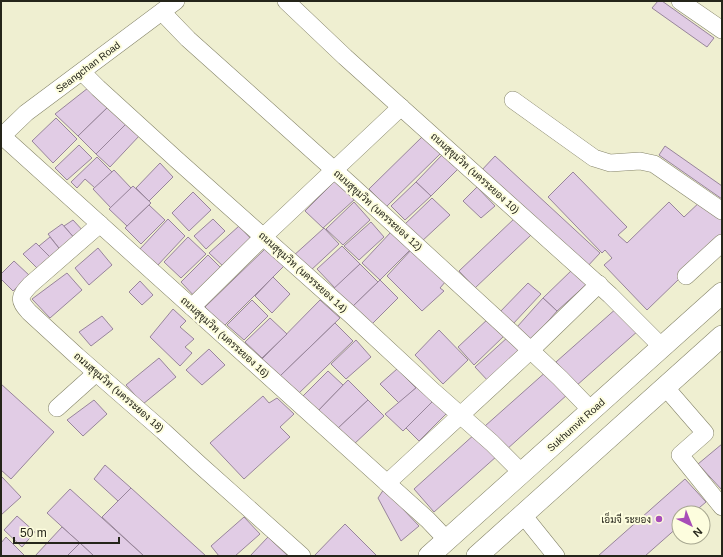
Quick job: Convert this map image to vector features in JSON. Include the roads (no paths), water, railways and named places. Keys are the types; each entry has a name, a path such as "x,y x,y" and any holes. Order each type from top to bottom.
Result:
{"main road":[{"name":"Sukhumvit Road","path":"429,556 722,293"},
{"path":"477,556 666,388 722,336"}],"street":[{"name":"Seangchan Road","path":"1,136 26,113 176,1"},
{"name":"ถนนสุขุมวิท (นครระยอง 10)","path":"286,1 345,57 599,284 662,347"},
{"path":"680,1 722,30"},
{"name":"ถนนสุขุมวิท (นครระยอง 12)","path":"162,12 188,39 531,350 592,410"},
{"name":"ถนนสุขุมวิท (นครระยอง 14)","path":"82,72 492,443 522,473"},
{"path":"513,100 594,158 610,163 640,161 654,164 722,210"},
{"path":"192,307 263,237 401,107"},
{"name":"ถนนสุขุมวิท (นครระยอง 16)","path":"1,136 428,520 447,540"},
{"name":"ถนนสุขุมวิท (นครระยอง 18)","path":"100,224 23,292 21,298 22,305 96,373 302,556"},
{"path":"686,276 722,243"},
{"path":"387,483 531,350 599,284"},
{"path":"57,408 96,373"},
{"path":"666,388 705,432 680,455 722,507"},
{"path":"523,514 556,556"}],"place":[{"name":"เอ็มจี ระยอง","path":"659,519"}]}
